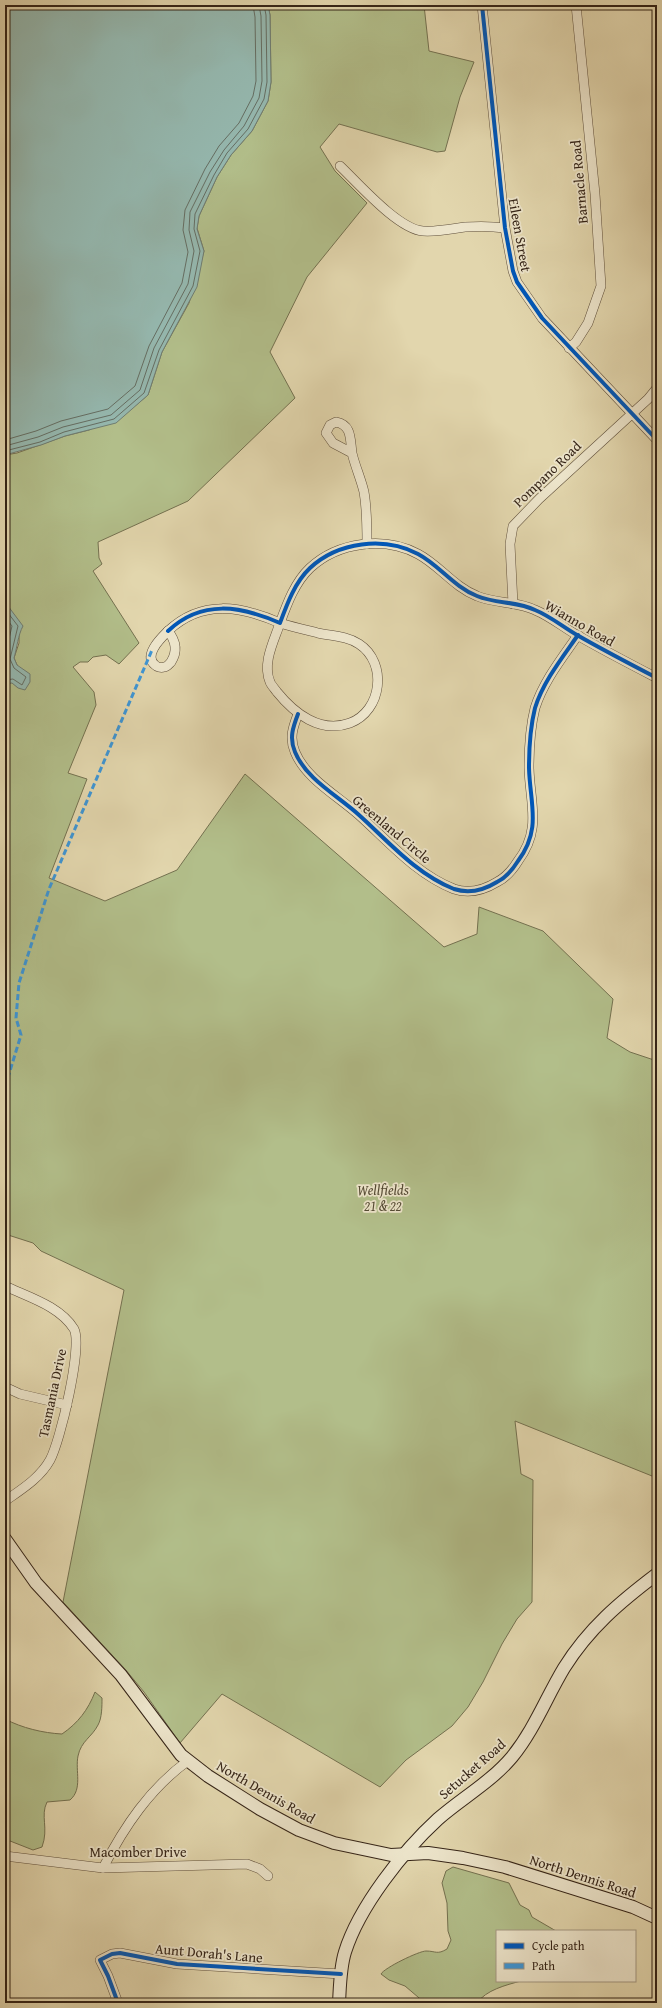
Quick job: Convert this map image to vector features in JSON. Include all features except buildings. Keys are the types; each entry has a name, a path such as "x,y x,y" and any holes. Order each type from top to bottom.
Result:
{"main road":[{"name":"North Dennis Road","path":"5,1539 21,1564 36,1583 122,1675 181,1754 208,1776 244,1799 310,1836 373,1852 404,1855 428,1853 463,1858 505,1867 633,1907 657,1918"},
{"name":"Setucket Road","path":"339,2003 341,1974 345,1952 362,1913 404,1855 438,1820 486,1781 510,1759 530,1732 564,1669 583,1642 616,1605 657,1574"}],"street":[{"name":"Eileen Street","path":"482,5 505,228 513,271 518,282 542,318 657,440"},
{"name":"Barnacle Road","path":"569,348 576,342 588,323 601,286 595,194 576,5"},
{"path":"340,166 399,222 414,229 430,231 487,226 505,228"},
{"name":"Pompano Road","path":"513,604 510,544 513,526 538,499 632,413 657,388"},
{"path":"352,452 364,494 367,521 367,544"},
{"name":"Wianno Road","path":"168,631 178,621 195,613 224,608 250,612 280,623 339,636 358,643 371,656 379,673 379,681 372,702 366,711 351,722 340,726 331,725 318,722 298,714 287,705 270,682 268,662 280,623 290,598 310,569 324,557 338,550 367,544 392,545 419,554 475,596 495,602 535,609 578,635 657,678"},
{"name":"Greenland Circle","path":"298,714 291,736 294,751 302,765 321,784 358,814 407,859 439,881 464,892 482,889 499,881 516,864 527,848 532,834 534,819 529,769 530,738 536,707 550,676 578,635"},
{"name":"Tasmania Drive","path":"5,1286 34,1299 61,1314 75,1330 77,1341 76,1355 67,1404 51,1459 38,1476 5,1501"},
{"path":"5,1387 20,1394 67,1404"},
{"path":"103,1868 119,1838 135,1813 174,1770 189,1760"},
{"name":"Macomber Drive","path":"5,1856 103,1868 247,1864 260,1869 268,1876"},
{"name":"Aunt Dorah's Lane","path":"118,2003 108,1976 100,1960 112,1954 126,1954 158,1961 184,1964 341,1974"}],"green space":[{"name":"Wellfields 21 & 22","path":"268,5 424,5 429,51 474,62 460,97 445,151 437,152 339,124 320,147 335,171 367,203 307,277 270,352 295,398 188,501 98,542 99,558 102,564 93,571 139,643 119,664 106,655 93,657 88,662 80,662 73,667 94,692 96,705 68,773 87,779 49,878 105,901 177,870 245,774 444,947 477,934 479,907 543,931 613,999 607,1038 630,1052 657,1061 657,1478 515,1421 521,1474 533,1480 532,1602 517,1619 468,1707 452,1726 406,1760 380,1787 222,1694 180,1743 144,1692 125,1669 63,1602 124,1290 41,1251 33,1243 5,1234 5,684 12,682 18,688 17,665 14,658 19,643 19,632 5,602 5,455 17,453 65,436 89,430 136,405 148,395 162,352 189,303 200,266 204,251 197,228 199,216 217,177 231,155 252,131 268,101 271,82 270,15"},
{"path":"95,1692 102,1698 101,1715 96,1729 79,1751 77,1762 78,1780 74,1796 70,1800 47,1802 44,1812 45,1834 42,1847 33,1850 5,1839 5,1719 33,1730 62,1734 82,1716"},
{"path":"453,1867 509,1883 520,1905 529,1910 532,1917 554,1930 496,1930 496,1982 517,1982 491,1991 477,2003 425,2003 405,1986 389,1980 381,1974 402,1960 416,1954 426,1951 439,1952 447,1949 451,1940 448,1931 447,1903 442,1883 446,1871"}],"water":[{"path":"5,5 268,5 270,15 271,82 268,101 252,131 231,155 217,177 199,216 197,229 204,251 197,287 162,352 148,395 116,423 65,436 41,445 5,455"},
{"path":"5,602 23,626 14,658 17,665 30,674 30,682 25,690 18,688 12,683 5,684"}],"marked path":[{"path":"5,1087 21,1035 16,1018 19,983 49,889 152,650"}],"cycle path":[{"path":"482,5 505,228 513,271 517,282 542,318 657,440"},
{"path":"168,631 181,621 194,614 208,610 236,610 265,617 280,623 300,580 310,568 321,559 334,552 362,544 391,545 405,548 418,554 469,592 484,599 521,605 541,612 587,641 657,678"},
{"path":"298,714 292,733 293,747 300,762 315,779 351,808 403,856 427,875 454,889 465,891 482,889 492,885 509,873 516,864 530,838 533,816 529,753 533,716 538,698 559,661 578,635"},
{"path":"118,2003 108,1976 100,1960 112,1954 120,1953 177,1964 341,1974"}]}
